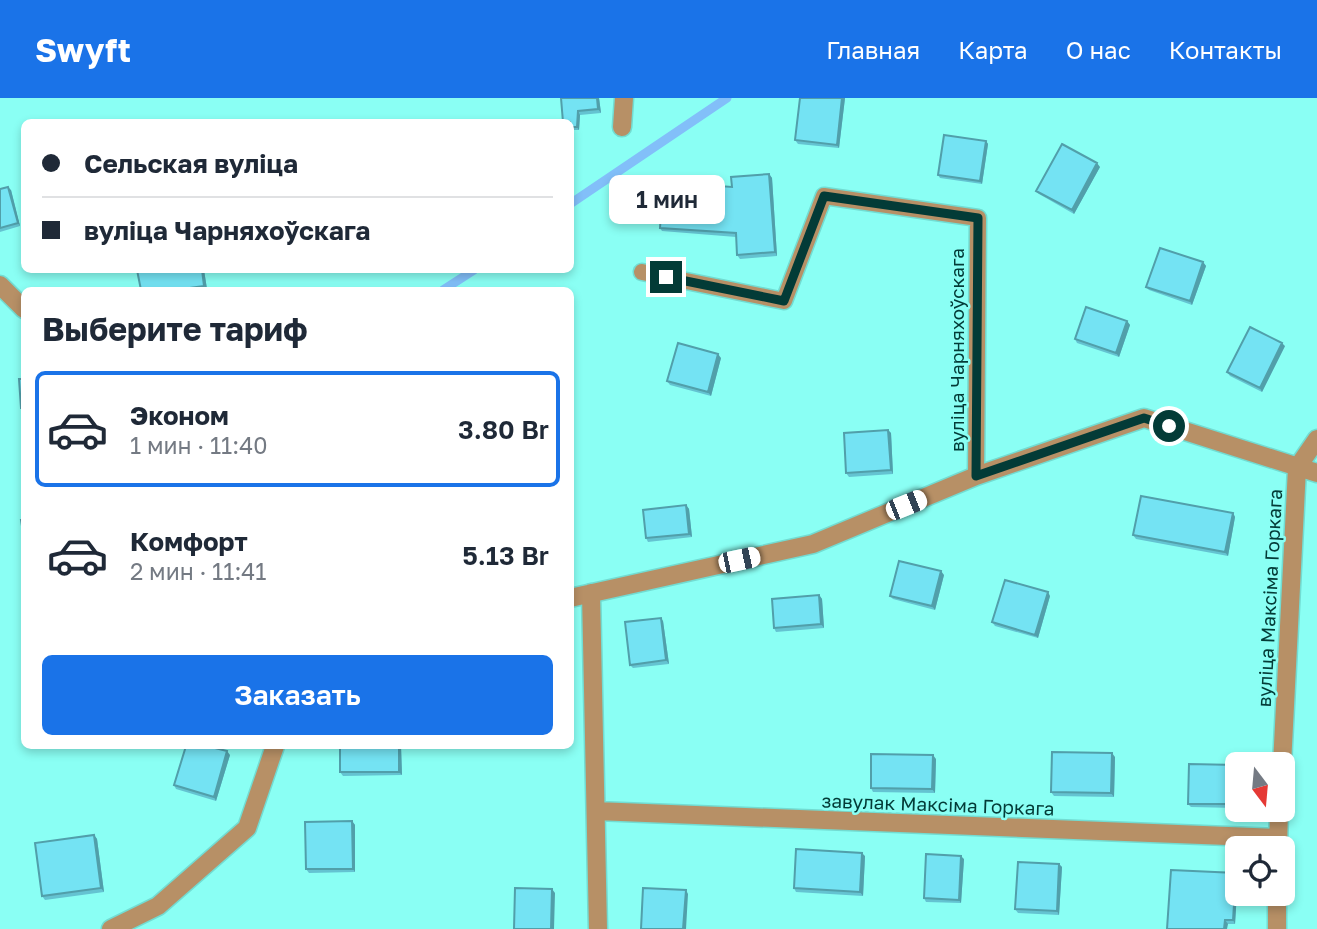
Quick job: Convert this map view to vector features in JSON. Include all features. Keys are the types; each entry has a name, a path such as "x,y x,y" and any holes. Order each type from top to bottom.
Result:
{"street":[{"path":"622,127 624,98"},
{"path":"0,285 21,306"},
{"path":"574,597 813,544 976,476 1144,418 1317,473"},
{"name":"вуліца Максіма Горкага","path":"1283,752 1297,468 1317,439"},
{"path":"591,593 598,929"},
{"path":"110,929 158,906 247,828 274,749"},
{"name":"завулак Максіма Горкага","path":"596,811 1225,841"},
{"path":"1277,906 1277,929"}],"lane":[{"name":"вуліца Чарняхоўскага","path":"642,272 784,301 824,196 978,218 976,476"}],"building":[{"path":"561,98 597,98 598,109 578,111 577,127 574,127 574,119 563,119"},
{"path":"800,98 842,98 837,145 795,140"},
{"path":"944,135 986,141 980,181 938,175"},
{"path":"1062,144 1097,163 1072,210 1036,191"},
{"path":"769,174 775,252 737,255 736,233 660,228 663,182 732,187 731,177"},
{"path":"8,187 18,223 0,228 0,189"},
{"path":"1160,248 1203,262 1190,301 1146,287"},
{"path":"138,273 202,273 204,286 197,287 140,287"},
{"path":"1086,307 1127,321 1116,353 1075,339"},
{"path":"1250,327 1282,343 1260,388 1227,372"},
{"path":"678,343 718,354 708,392 667,381"},
{"path":"888,430 891,470 846,473 844,433"},
{"path":"1141,496 1233,513 1225,552 1133,535"},
{"path":"686,505 689,534 646,538 643,510"},
{"path":"899,561 941,571 932,606 890,596"},
{"path":"1005,580 1048,592 1035,635 992,622"},
{"path":"819,595 821,624 774,628 772,599"},
{"path":"661,618 666,660 630,665 625,622"},
{"path":"185,749 227,751 214,797 174,785"},
{"path":"340,749 399,749 399,772 340,772"},
{"path":"1052,752 1112,753 1111,793 1051,792"},
{"path":"871,754 933,755 932,789 871,788"},
{"path":"1189,764 1225,765 1225,804 1188,804"},
{"path":"352,821 353,869 306,869 305,822"},
{"path":"94,835 101,888 42,896 35,843"},
{"path":"796,849 862,853 860,892 794,888"},
{"path":"926,854 961,856 959,900 924,898"},
{"path":"1018,862 1059,864 1057,911 1015,909"},
{"path":"1171,870 1225,872 1225,906 1234,906 1233,920 1225,920 1224,929 1167,929"},
{"path":"515,888 552,889 551,929 514,929"},
{"path":"643,888 686,890 683,929 641,929"}],"waterway":[{"path":"574,201 727,98"},
{"path":"448,287 469,273"}],"route":[{"path":"666,277 784,301 824,196 978,218 976,476 1144,418 1169,426"}]}
